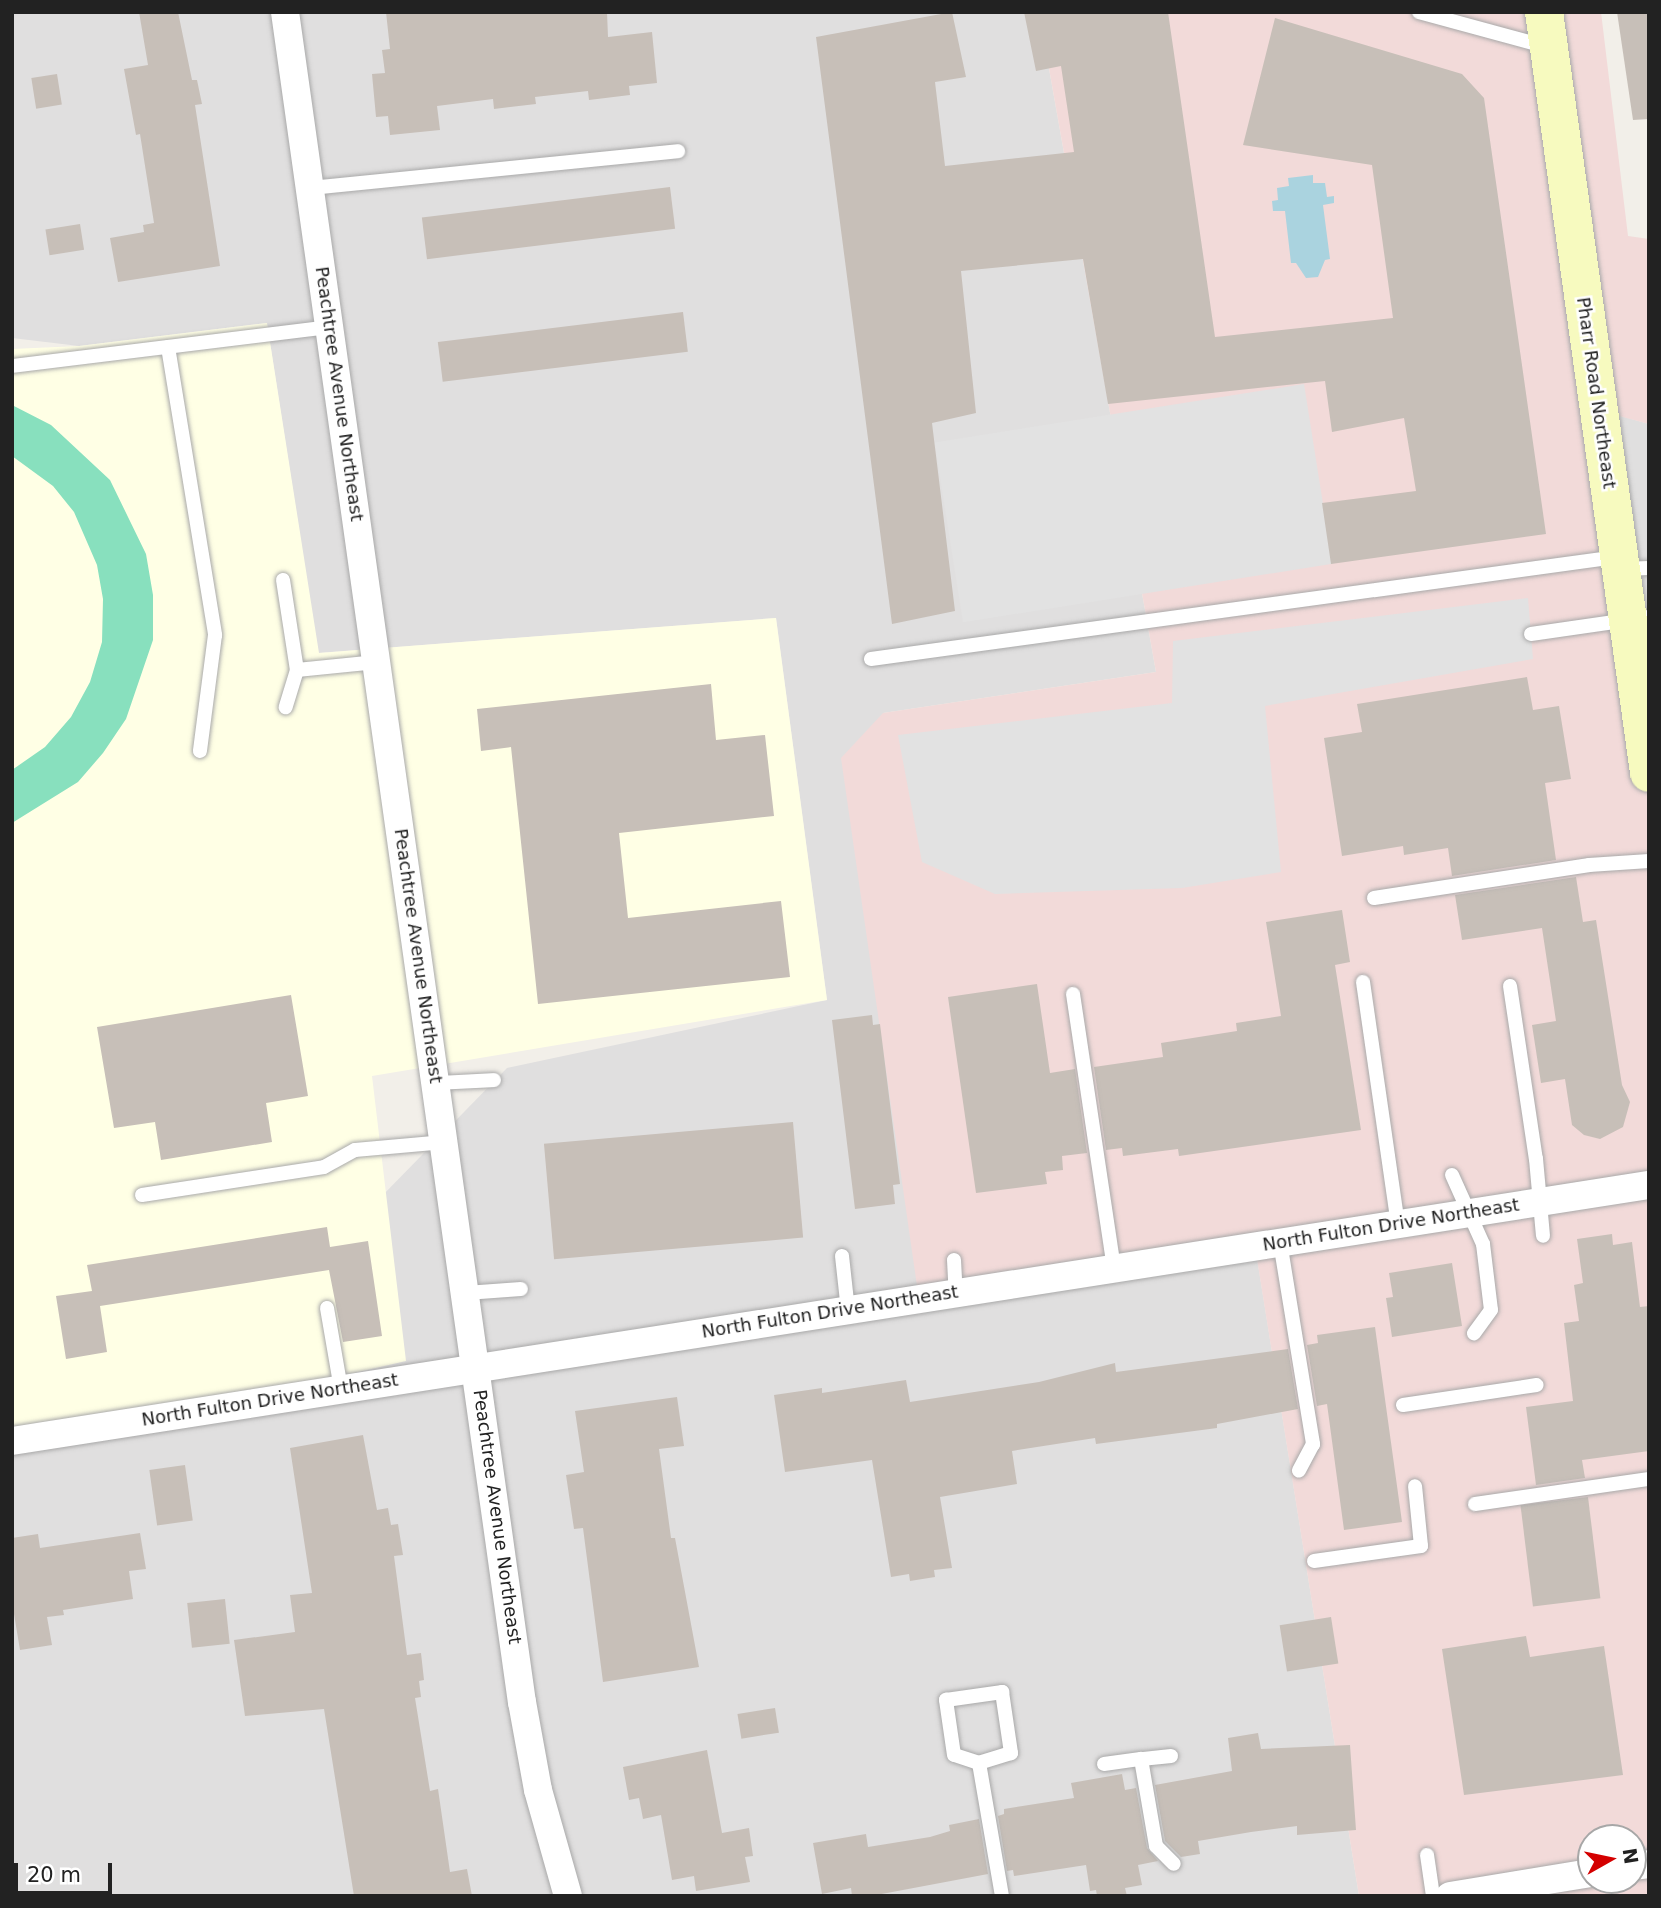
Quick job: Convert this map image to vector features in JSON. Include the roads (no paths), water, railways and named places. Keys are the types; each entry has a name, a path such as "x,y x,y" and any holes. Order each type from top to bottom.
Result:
{"street":[{"name":"Peachtree Avenue Northeast","path":"285,12 522,1702 538,1790 568,1896"},
{"name":"Pharr Road Northeast","path":"1546,30 1638,619 1648,763"},
{"name":"North Fulton Drive Northeast","path":"12,1441 1649,1185"},
{"path":"1450,1896 1577,1875"}],"lane":[{"path":"1419,12 1546,30"},
{"path":"310,188 678,151"},
{"path":"12,366 330,327"},
{"path":"168,347 215,635 200,751"},
{"path":"870,659 1629,565"},
{"path":"283,580 297,670 286,707"},
{"path":"1531,634 1638,619"},
{"path":"297,670 377,662"},
{"path":"1374,898 1589,865 1649,861"},
{"path":"1363,982 1398,1224"},
{"path":"1510,986 1536,1159 1537,1203 1542,1236"},
{"path":"1073,995 1114,1268"},
{"path":"437,1083 494,1080"},
{"path":"142,1195 324,1167 355,1150 445,1142"},
{"path":"1452,1175 1483,1244 1491,1310 1474,1333"},
{"path":"1280,1242 1313,1444 1299,1470"},
{"path":"842,1256 848,1310"},
{"path":"954,1260 956,1293"},
{"path":"466,1293 521,1289"},
{"path":"327,1308 341,1389"},
{"path":"1402,1405 1537,1385"},
{"path":"1475,1504 1649,1479"},
{"path":"1314,1561 1421,1546 1415,1486"},
{"path":"1002,1692 1011,1753 979,1763 954,1755 946,1700 1002,1692"},
{"path":"1104,1764 1171,1756"},
{"path":"1141,1759 1156,1846 1174,1864"},
{"path":"979,1763 1002,1896"},
{"path":"1427,1855 1433,1896"}],"water":[{"path":"1313,175 1313,183 1325,183 1327,197 1334,196 1334,203 1323,205 1330,259 1325,260 1318,277 1306,278 1296,263 1291,263 1285,211 1273,211 1272,201 1278,200 1277,188 1289,186 1288,178"}]}
